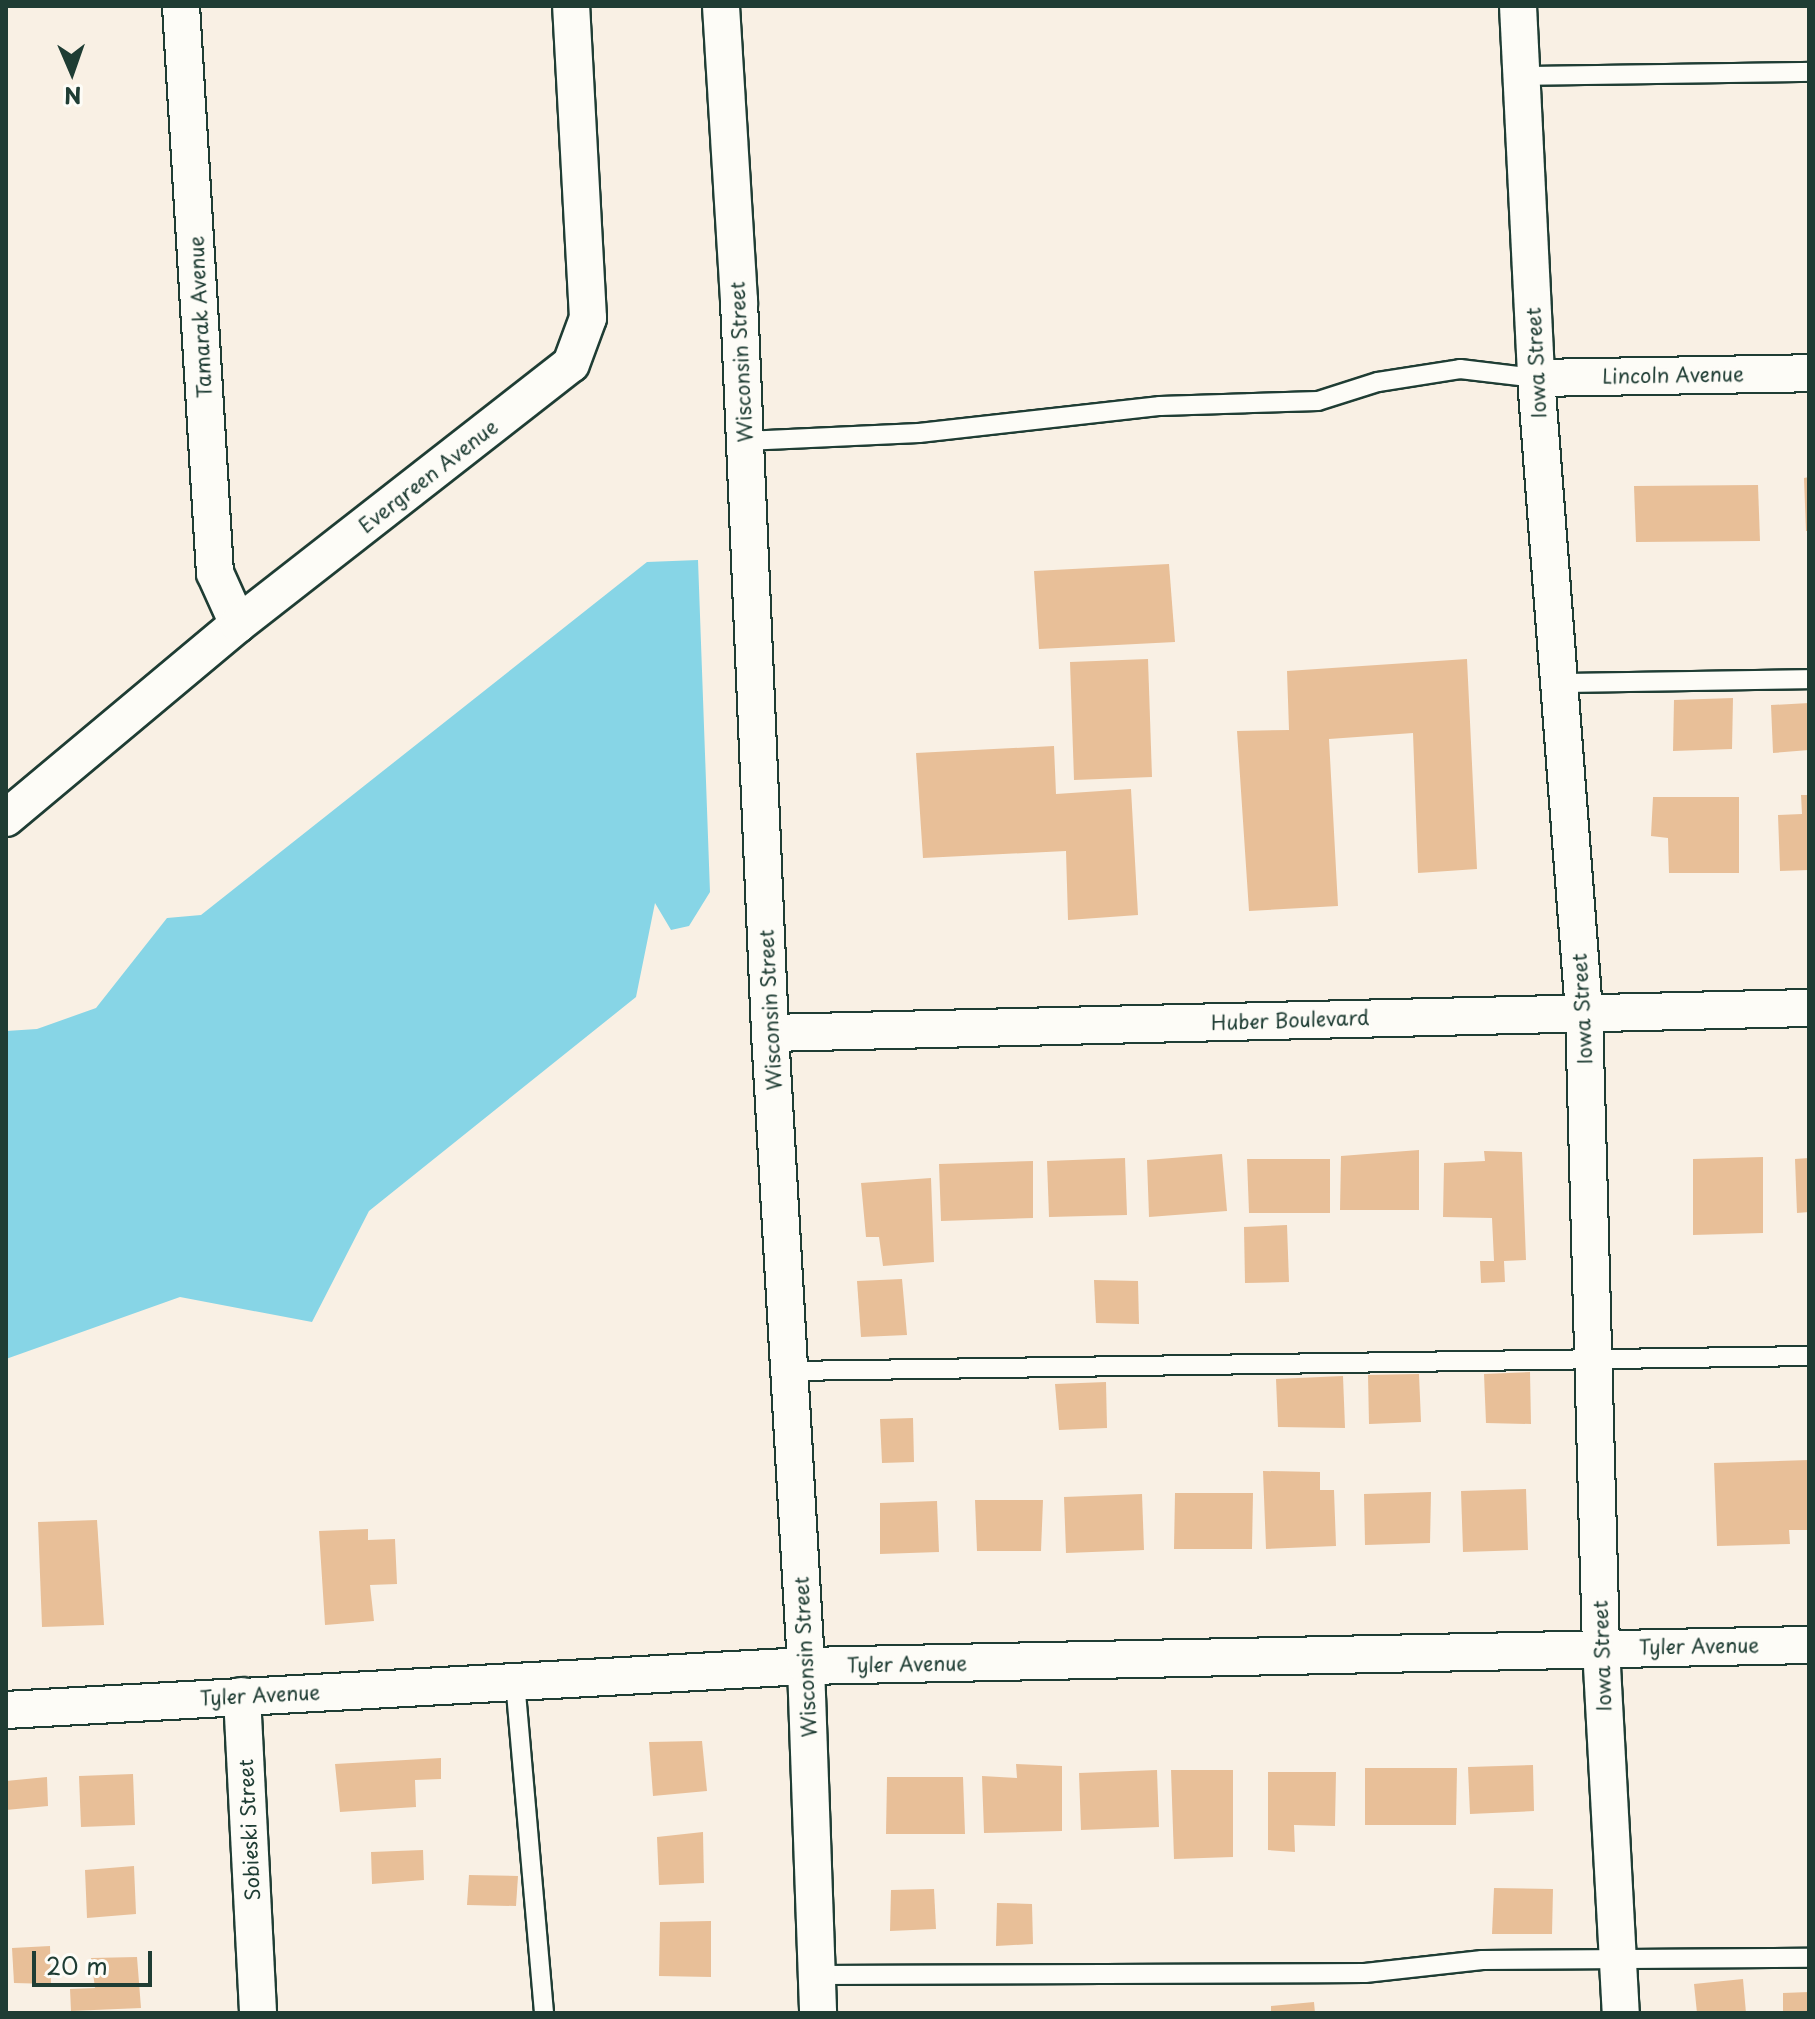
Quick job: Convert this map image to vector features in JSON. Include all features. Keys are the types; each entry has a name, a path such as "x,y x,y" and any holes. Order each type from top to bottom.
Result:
{"street":[{"name":"Tamarak Avenue","path":"181,6 215,573 238,624"},
{"name":"Evergreen Avenue","path":"6,818 238,624 571,364 588,318 571,6"},
{"name":"Wisconsin Street","path":"721,6 745,441 770,1033 806,1666 818,2013"},
{"name":"Iowa Street","path":"1518,6 1536,378 1584,1012 1601,1648 1621,2013"},
{"name":"Lincoln Avenue","path":"1536,378 1809,373"},
{"name":"Huber Boulevard","path":"770,1033 1809,1008"},
{"name":"Tyler Avenue","path":"6,1710 806,1666 1809,1645"},
{"name":"Sobieski Street","path":"242,1696 258,2013"}],"lane":[{"path":"1522,76 1809,72"},
{"path":"745,441 919,433 1160,406 1318,401 1378,382 1460,369 1536,378"},
{"path":"1559,683 1809,679"},
{"path":"789,1371 1809,1356"},
{"path":"515,1681 544,2013"},
{"path":"817,1975 1365,1973 1482,1960 1809,1958"}],"water":[{"path":"698,560 710,892 689,926 671,930 655,903 636,997 369,1211 312,1322 180,1297 6,1359 6,1031 37,1029 96,1008 167,918 201,915 647,562"}],"building":[{"path":"1809,477 1809,531 1806,531 1804,478"},
{"path":"1758,485 1760,541 1636,542 1634,486"},
{"path":"1169,564 1175,642 1039,649 1034,571"},
{"path":"1148,659 1152,777 1074,780 1070,662"},
{"path":"1467,659 1477,869 1418,873 1413,733 1329,739 1338,906 1249,911 1237,731 1289,730 1287,671"},
{"path":"1733,698 1732,749 1673,751 1674,700"},
{"path":"1809,703 1809,750 1773,753 1771,705"},
{"path":"1054,746 1056,794 1131,789 1138,915 1068,920 1066,851 923,858 916,753"},
{"path":"1801,795 1809,795 1809,870 1780,871 1778,815 1802,814"},
{"path":"1653,797 1739,797 1739,873 1669,873 1668,838 1651,836"},
{"path":"1419,1150 1419,1210 1340,1210 1341,1156"},
{"path":"1484,1151 1522,1152 1526,1260 1504,1261 1505,1282 1481,1283 1480,1261 1494,1261 1492,1218 1443,1217 1444,1163 1485,1161"},
{"path":"1222,1154 1227,1211 1149,1217 1147,1160"},
{"path":"1763,1157 1763,1233 1693,1235 1693,1159"},
{"path":"1125,1158 1127,1215 1049,1217 1047,1161"},
{"path":"1809,1158 1809,1212 1797,1213 1795,1159"},
{"path":"1247,1159 1330,1159 1330,1213 1249,1213"},
{"path":"1033,1161 1033,1218 941,1221 939,1164"},
{"path":"931,1178 934,1262 883,1266 879,1237 866,1237 861,1183"},
{"path":"1287,1225 1289,1282 1245,1283 1244,1227"},
{"path":"902,1279 907,1335 861,1337 857,1281"},
{"path":"1094,1280 1138,1281 1139,1324 1096,1323"},
{"path":"1530,1372 1531,1424 1486,1423 1484,1374"},
{"path":"1419,1374 1421,1422 1369,1424 1368,1375"},
{"path":"1343,1376 1345,1428 1278,1427 1276,1379"},
{"path":"1106,1382 1107,1428 1059,1430 1055,1384"},
{"path":"913,1418 914,1462 882,1463 880,1419"},
{"path":"1809,1460 1809,1530 1789,1530 1790,1544 1717,1546 1714,1463"},
{"path":"1263,1471 1320,1472 1320,1490 1334,1490 1336,1546 1266,1549"},
{"path":"1526,1489 1528,1550 1463,1552 1461,1491"},
{"path":"1431,1492 1430,1543 1365,1545 1364,1494"},
{"path":"1175,1493 1253,1493 1252,1549 1174,1549"},
{"path":"1142,1494 1144,1550 1066,1553 1064,1497"},
{"path":"975,1500 1043,1500 1041,1551 977,1551"},
{"path":"937,1501 939,1552 880,1554 880,1503"},
{"path":"97,1520 104,1625 42,1627 38,1522"},
{"path":"368,1529 368,1540 395,1539 397,1584 370,1585 374,1621 325,1625 319,1531"},
{"path":"702,1741 707,1791 653,1796 649,1742"},
{"path":"441,1758 441,1779 415,1780 416,1807 340,1812 335,1764"},
{"path":"1016,1764 1062,1766 1062,1831 984,1833 982,1776 1017,1778"},
{"path":"1533,1765 1534,1811 1470,1814 1468,1767"},
{"path":"1365,1768 1457,1768 1456,1825 1365,1825"},
{"path":"1157,1770 1159,1827 1081,1830 1079,1773"},
{"path":"1171,1770 1233,1770 1233,1857 1174,1859"},
{"path":"1268,1772 1336,1772 1335,1826 1294,1825 1295,1852 1268,1850"},
{"path":"133,1774 135,1825 81,1827 79,1776"},
{"path":"47,1777 48,1806 6,1810 6,1781"},
{"path":"887,1777 963,1777 965,1834 886,1834"},
{"path":"703,1832 704,1883 659,1885 657,1837"},
{"path":"423,1850 424,1880 372,1884 371,1852"},
{"path":"134,1866 136,1914 87,1918 85,1870"},
{"path":"469,1875 518,1876 516,1906 467,1905"},
{"path":"1494,1888 1553,1889 1552,1934 1492,1934"},
{"path":"934,1889 936,1929 890,1931 891,1890"},
{"path":"997,1903 1032,1904 1033,1944 996,1946"},
{"path":"711,1921 711,1977 659,1976 660,1922"},
{"path":"50,1946 51,1984 14,1983 12,1948"},
{"path":"137,1957 141,2008 71,2011 70,1989 95,1988 91,1958"},
{"path":"1743,1979 1746,2013 1697,2013 1694,1984"},
{"path":"1809,1992 1809,2013 1783,2013 1783,1993"},
{"path":"1314,2002 1315,2013 1271,2013 1271,2006"}]}
